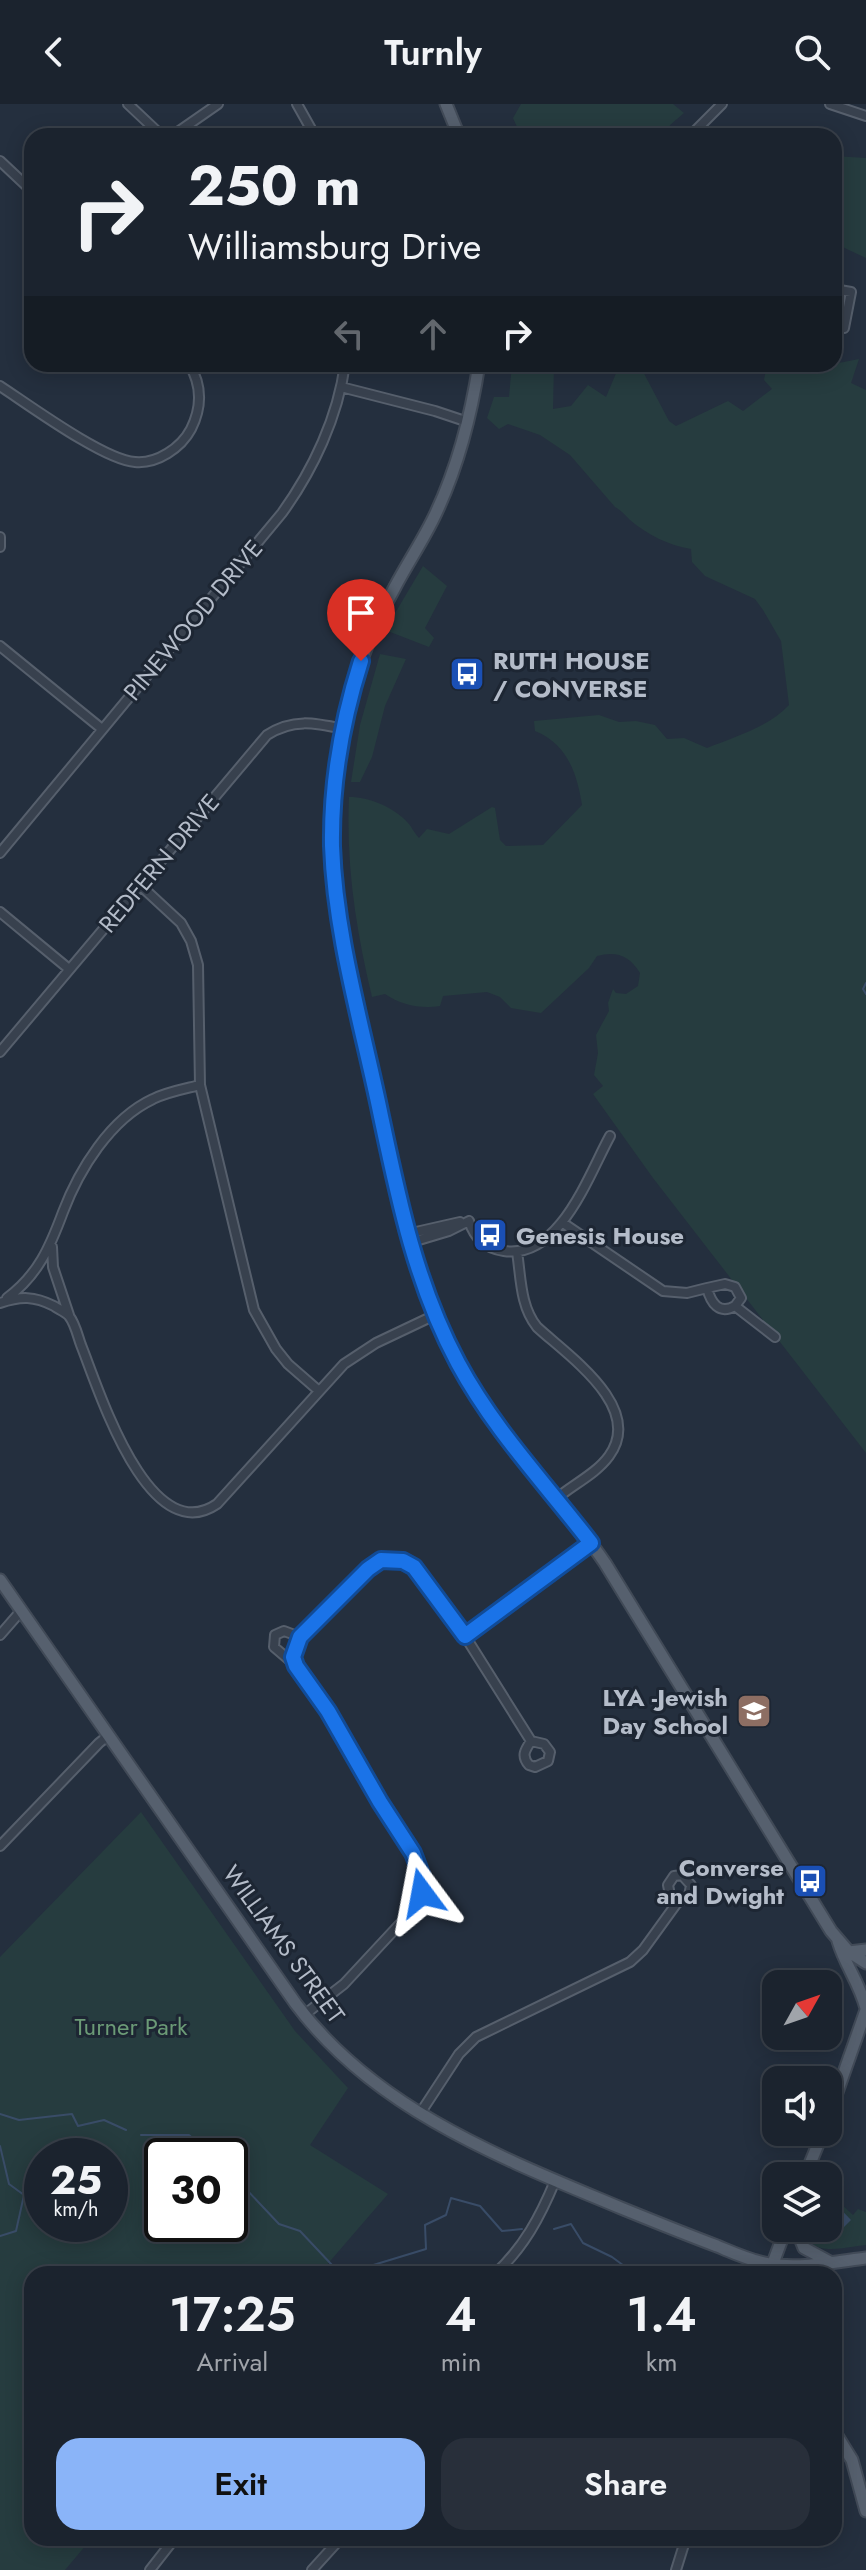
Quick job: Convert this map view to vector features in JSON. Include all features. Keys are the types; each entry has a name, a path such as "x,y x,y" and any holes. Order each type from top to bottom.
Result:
{"main road":[{"path":"446,104 456,128"},
{"path":"477,372 468,422 454,468 439,505 370,640 355,680 343,729 332,816 336,893 355,999 408,1238 435,1315 482,1403 518,1455 591,1543 838,1941 866,1963"},
{"name":"WILLIAMS STREET","path":"0,1580 304,2015 349,2061 421,2112 498,2157 763,2266"},
{"path":"838,1941 859,1985 866,2009 842,2078"},
{"path":"849,1952 866,1950"},
{"path":"771,2266 781,2242"},
{"path":"802,2242 804,2248 830,2262"},
{"path":"796,2266 866,2258"},
{"path":"842,2444 852,2460 866,2511"}],"street":[{"path":"128,104 154,128"},
{"path":"184,128 218,104"},
{"path":"297,104 310,128"},
{"path":"698,128 722,104"},
{"path":"830,104 866,116"},
{"path":"0,161 24,184"},
{"path":"842,290 851,292 842,328"},
{"path":"0,386 110,455 139,462 159,458 171,451 191,428 200,397 193,372"},
{"name":"PINEWOOD DRIVE","path":"0,853 294,497 322,441 344,372"},
{"path":"341,387 468,422"},
{"path":"0,537 0,547"},
{"path":"0,646 102,729"},
{"name":"REDFERN DRIVE","path":"0,1052 267,735 277,728 298,722 343,729"},
{"path":"140,885 181,923 191,941 198,965 200,1085 254,1310 288,1364 319,1391"},
{"path":"0,912 69,969"},
{"path":"0,1303 32,1274 53,1243 79,1178 119,1124 150,1100 200,1085"},
{"path":"408,1238 447,1223 469,1221 475,1236 498,1249 517,1252 546,1239 563,1223 610,1136"},
{"path":"563,1223 663,1291 687,1293 707,1288 725,1284 735,1287 741,1298 735,1306 725,1310 718,1308 707,1288"},
{"path":"53,1243 53,1267 69,1316 128,1457 164,1501 181,1510 201,1511 217,1504 333,1374 366,1349 435,1315"},
{"path":"517,1252 529,1316 602,1388 612,1402 616,1416 615,1443 608,1458 556,1499"},
{"path":"0,1303 23,1297 37,1299 69,1316"},
{"path":"735,1306 775,1337"},
{"path":"465,1636 591,1543"},
{"path":"294,1664 294,1651 300,1637 376,1563 396,1559 407,1562 417,1570 465,1636 531,1741"},
{"path":"0,1635 21,1611"},
{"path":"300,1637 282,1632 273,1640 275,1649 294,1664 328,1711 413,1853 423,1883 421,1898 411,1912 344,1984 304,2015"},
{"path":"0,1846 109,1735"},
{"path":"421,2112 459,2054 476,2037 630,1962 643,1950 677,1903"},
{"path":"504,2266 515,2256 538,2221 555,2181"},
{"path":"150,2570 169,2546"},
{"path":"312,2570 334,2546"},
{"path":"676,2570 684,2546"}],"green space":[{"path":"521,104 673,104 684,113 669,128 518,128 513,118"},
{"path":"842,156 866,158 866,258 842,247"},
{"path":"859,359 851,383 866,390 866,1453 653,1178 593,1094 603,1086 594,1075 598,1053 596,1035 609,1011 608,1003 613,989 616,993 626,994 638,986 640,973 636,967 622,956 597,956 589,968 541,1013 511,1008 500,997 487,992 443,996 440,1006 433,1007 404,1003 385,994 372,997 353,898 348,823 349,797 373,801 388,808 402,817 419,838 427,829 449,834 492,807 495,808 500,840 506,846 543,845 582,805 569,761 555,744 535,731 534,721 599,715 619,722 636,721 655,725 667,739 684,738 707,748 761,725 789,705 781,641 755,599 705,576 692,562 691,549 666,542 637,525 615,507 570,455 540,435 508,424 499,429 487,418 494,397 509,397 511,372 554,372 553,409 571,406 588,385 606,397 617,372 643,372 669,421 676,426 728,401 743,411 772,389 764,380 766,372 842,372 842,362"},
{"path":"423,566 447,586 425,628 434,638 429,647 385,630"},
{"path":"380,654 406,659 385,706 372,757 360,782 351,782 360,725"},
{"name":"Turner Park","path":"141,1812 295,2031 348,2088 310,2145 388,2194 326,2266 24,2266 24,2546 85,2546 65,2570 0,2570 0,1957"},
{"path":"842,2205 853,2215 858,2209 866,2212 866,2245 828,2249 810,2242 842,2242"}],"water":[{"path":"842,2211 851,2220 842,2229"}],"waterway":[{"path":"866,983 863,989 866,994"},
{"path":"0,2114 19,2120 72,2114 78,2126 104,2120 126,2130"},
{"path":"141,2135 189,2135 192,2138"},
{"path":"0,2146 9,2184 24,2195 16,2231 0,2236"},
{"path":"248,2191 279,2224 300,2231 334,2266"},
{"path":"370,2266 426,2249 425,2225 446,2215 451,2198 480,2206 502,2231 522,2229"},
{"path":"554,2229 571,2224 583,2243 624,2266"}],"place":[{"name":"RUTH HOUSE / CONVERSE","path":"467,674"},
{"name":"Genesis House","path":"490,1235"},
{"name":"LYA -Jewish Day School","path":"754,1711"},
{"name":"Converse and Dwight","path":"810,1881"}],"route":[{"path":"361,661 337,761 332,816 334,879 346,953 405,1229 435,1315 476,1393 518,1455 591,1543 465,1636 414,1567 396,1559 381,1560 368,1569 296,1644 293,1657 296,1666 328,1711 413,1853 423,1879 422,1893"}]}
